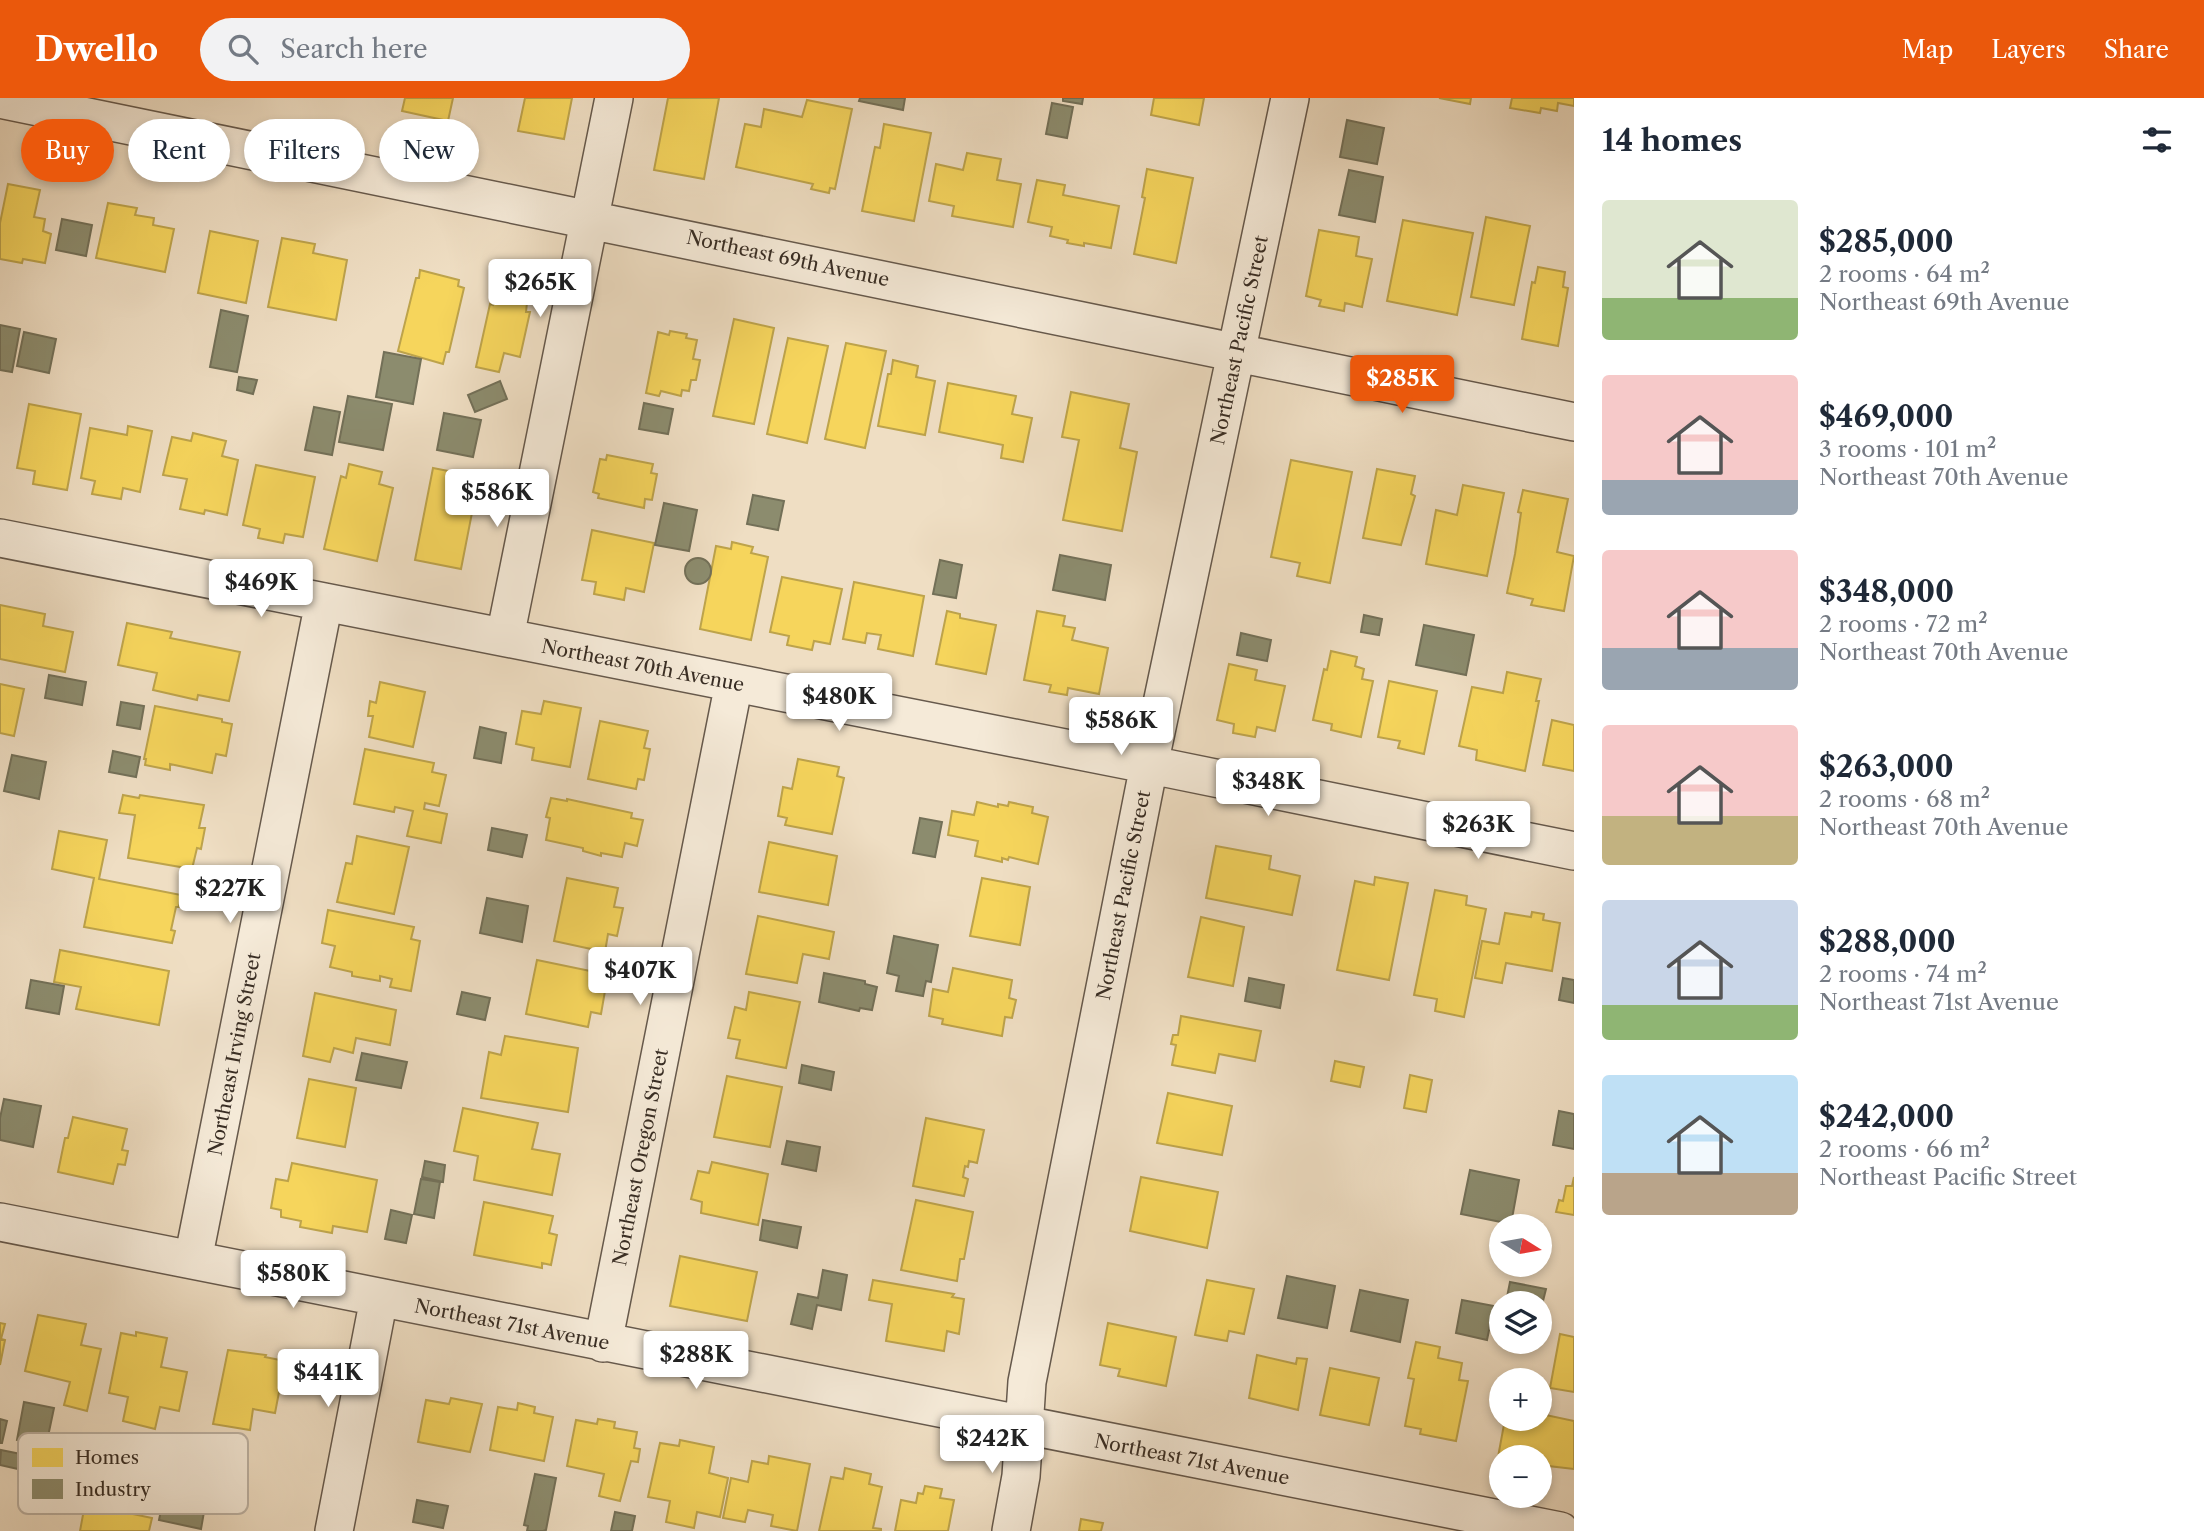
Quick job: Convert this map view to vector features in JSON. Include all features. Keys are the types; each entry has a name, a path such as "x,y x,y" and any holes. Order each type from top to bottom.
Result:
{"street":[{"path":"505,638 614,98"},
{"name":"Northeast Pacific Street","path":"1011,1531 1021,1476 1027,1382 1149,765 1290,98"},
{"name":"Northeast 69th Avenue","path":"0,99 591,217 1574,422"},
{"name":"Northeast 70th Avenue","path":"0,538 1574,851"},
{"name":"Northeast Irving Street","path":"193,1260 324,602"},
{"name":"Northeast Oregon Street","path":"603,1343 734,683"},
{"name":"Northeast 71st Avenue","path":"0,1222 1560,1531"},
{"path":"334,1531 379,1298"}],"building: Homes":[{"path":"405,98 453,98 448,119 402,111"},
{"path":"525,98 572,98 564,139 518,131"},
{"path":"668,98 719,98 704,179 654,170"},
{"path":"1154,98 1204,98 1199,125 1151,115"},
{"path":"1439,98 1471,98 1470,104"},
{"path":"1512,98 1574,98 1574,106 1558,103 1557,111 1541,108 1540,113 1510,108"},
{"path":"807,100 852,109 835,189 830,188 829,193 811,189 813,184 736,167 745,124 761,127 764,109 802,117"},
{"path":"884,124 931,133 914,221 862,211 875,147 880,148"},
{"path":"967,153 1001,159 997,180 1021,184 1013,227 952,216 954,206 929,201 936,164 963,170"},
{"path":"1147,169 1193,178 1176,263 1134,254 1145,198 1142,197"},
{"path":"1037,180 1065,185 1063,195 1119,206 1111,248 1067,243 1068,240 1050,236 1052,227 1028,222"},
{"path":"8,184 40,190 34,217 45,219 43,231 51,234 45,263 0,259 0,223"},
{"path":"108,203 137,208 135,215 154,218 153,225 174,229 165,272 96,258"},
{"path":"1486,217 1530,226 1514,305 1471,297"},
{"path":"1403,220 1473,233 1457,315 1387,301"},
{"path":"1319,230 1359,237 1356,256 1372,259 1362,307 1345,303 1344,311 1319,306 1321,300 1306,296"},
{"path":"210,231 258,241 246,303 198,293"},
{"path":"282,238 315,244 313,253 347,260 336,320 268,307"},
{"path":"1538,267 1565,272 1563,287 1568,288 1558,346 1522,339 1532,282 1535,283"},
{"path":"420,270 459,280 458,286 464,288 449,352 446,352 443,364 398,351"},
{"path":"502,279 529,285 526,312 530,312 520,357 504,353 499,372 476,367 490,304 493,305 497,286 500,287"},
{"path":"734,319 774,328 754,424 713,416"},
{"path":"670,331 687,334 686,338 697,340 693,359 700,360 696,380 691,380 689,391 682,390 681,396 661,391 659,396 646,393 658,332 669,335"},
{"path":"788,338 828,346 807,443 767,434"},
{"path":"846,343 886,351 865,448 825,439"},
{"path":"893,360 918,366 916,377 935,381 925,435 878,426"},
{"path":"948,383 1016,396 1012,414 1032,418 1023,462 1001,458 1003,445 939,432"},
{"path":"1071,392 1129,404 1120,448 1137,452 1122,531 1063,520 1079,440 1062,437"},
{"path":"29,404 81,414 67,490 33,484 35,471 17,468"},
{"path":"128,426 152,431 140,492 123,488 121,499 92,494 95,481 81,478 90,428 127,435"},
{"path":"193,433 226,441 222,456 238,460 227,515 205,510 204,514 180,509 187,479 163,475 172,437 191,441"},
{"path":"607,455 653,464 651,473 657,474 652,500 645,499 644,508 598,498 599,494 593,492 600,459 606,460"},
{"path":"1291,460 1352,472 1330,583 1297,576 1300,563 1271,557"},
{"path":"349,464 382,472 379,484 393,488 377,561 324,549 341,476 346,478"},
{"path":"256,465 315,477 303,537 285,534 283,543 258,538 260,529 243,525"},
{"path":"433,468 479,477 461,569 415,560"},
{"path":"1377,469 1415,476 1411,494 1415,496 1401,545 1363,538"},
{"path":"1463,485 1504,493 1487,576 1426,564 1436,510 1457,515"},
{"path":"1523,490 1568,499 1557,552 1574,556 1564,611 1531,605 1533,599 1507,593"},
{"path":"592,530 654,543 644,592 626,588 624,600 594,594 596,582 582,580"},
{"path":"732,542 753,547 751,553 768,557 751,640 700,629 716,546 731,549"},
{"path":"782,577 842,589 830,644 814,641 812,650 787,645 789,636 770,632"},
{"path":"854,582 924,596 913,656 878,649 881,635 867,633 865,643 843,639"},
{"path":"0,605 45,614 43,626 73,632 65,672 0,659"},
{"path":"947,611 960,614 960,618 996,625 986,674 936,664"},
{"path":"1037,611 1065,616 1063,626 1075,628 1072,640 1108,648 1099,694 1068,688 1067,695 1049,692 1051,685 1024,680"},
{"path":"127,623 172,632 170,638 240,652 229,701 198,695 197,700 153,690 157,673 118,665"},
{"path":"1331,651 1357,657 1355,666 1364,669 1362,679 1373,681 1361,737 1331,730 1332,724 1313,720 1324,669 1327,670"},
{"path":"1229,664 1257,670 1255,680 1285,686 1275,731 1257,727 1255,737 1233,733 1234,724 1217,720"},
{"path":"1507,672 1541,679 1525,771 1476,760 1477,750 1459,746 1472,687 1503,693"},
{"path":"1389,681 1437,691 1424,754 1398,748 1400,741 1378,737"},
{"path":"380,682 425,692 413,747 369,737 373,716 368,716 370,701 376,703"},
{"path":"0,684 24,689 14,736 0,733"},
{"path":"544,701 581,708 570,767 532,760 534,748 516,744 522,711 541,714"},
{"path":"155,706 222,719 222,722 232,724 226,756 216,754 212,773 170,764 170,770 145,765"},
{"path":"1552,720 1574,725 1574,771 1543,765"},
{"path":"600,721 648,731 644,748 650,749 644,780 638,779 636,789 588,779"},
{"path":"365,749 434,763 432,772 446,775 439,806 425,803 424,809 447,814 441,843 407,836 413,811 395,807 394,812 354,804"},
{"path":"798,759 839,767 837,776 844,778 832,834 785,825 787,818 778,816 783,787 792,789"},
{"path":"123,795 204,805 199,828 205,828 201,849 197,848 192,869 128,858 135,815 119,813"},
{"path":"551,798 632,813 631,818 643,820 637,846 625,843 622,857 601,853 601,856 583,851 583,848 546,840 550,818 546,817"},
{"path":"977,802 998,807 998,804 1008,806 1009,802 1033,807 1032,813 1048,817 1038,864 1009,857 1008,860 1002,858 1002,862 975,856 978,841 948,835 952,811 974,815"},
{"path":"59,831 107,840 99,879 181,895 171,930 175,931 172,943 84,927 94,878 52,869"},
{"path":"357,836 409,847 394,914 337,902 346,863 352,864"},
{"path":"769,842 837,856 828,905 759,892"},
{"path":"1216,846 1271,856 1269,869 1300,876 1292,915 1206,898"},
{"path":"1375,877 1408,883 1389,980 1337,970 1355,881 1374,885"},
{"path":"567,878 618,888 614,907 623,908 617,936 608,934 605,952 554,941"},
{"path":"982,878 1030,887 1020,945 970,936"},
{"path":"1435,890 1467,896 1466,905 1486,909 1464,1017 1435,1011 1437,999 1414,995"},
{"path":"328,910 414,927 411,939 420,941 411,991 390,987 392,979 380,976 380,981 352,976 352,972 330,967 335,946 322,943"},
{"path":"1532,912 1544,914 1543,920 1560,923 1552,971 1506,963 1502,983 1475,978 1482,941 1499,944 1505,913 1531,917"},
{"path":"758,916 834,932 829,959 803,954 797,983 746,974"},
{"path":"1201,917 1244,927 1233,986 1188,977"},
{"path":"60,950 169,971 159,1025 76,1009 81,987 54,982"},
{"path":"537,960 600,973 597,989 605,991 601,1014 591,1012 588,1027 526,1014"},
{"path":"953,968 1012,980 1009,998 1016,1000 1012,1018 1005,1017 1002,1036 942,1024 943,1019 929,1016 933,989 948,992"},
{"path":"749,992 800,1002 786,1068 736,1058 740,1040 728,1038 735,1007 746,1010"},
{"path":"315,993 396,1010 390,1045 356,1038 353,1053 334,1048 330,1062 303,1056"},
{"path":"1181,1016 1261,1031 1255,1061 1219,1054 1215,1073 1172,1065 1176,1045 1171,1044 1173,1035 1178,1035"},
{"path":"505,1036 578,1048 568,1112 481,1098 489,1052 501,1055"},
{"path":"1335,1061 1364,1067 1360,1087 1331,1081"},
{"path":"1410,1075 1432,1080 1426,1112 1404,1108"},
{"path":"727,1076 782,1087 770,1147 714,1137"},
{"path":"309,1079 356,1088 345,1147 297,1138"},
{"path":"1168,1093 1232,1106 1222,1155 1157,1143"},
{"path":"463,1108 538,1123 532,1149 560,1154 552,1195 474,1180 478,1156 454,1151"},
{"path":"73,1117 127,1129 122,1150 128,1151 125,1165 118,1164 113,1184 58,1172 65,1138 68,1138"},
{"path":"926,1118 984,1130 977,1163 969,1161 968,1167 965,1166 963,1177 968,1179 964,1196 913,1186"},
{"path":"712,1162 768,1174 758,1225 701,1213 702,1202 691,1199 698,1171 709,1173"},
{"path":"292,1163 377,1180 367,1232 333,1226 332,1233 300,1227 301,1221 281,1217 281,1210 271,1208 276,1179 288,1181"},
{"path":"1141,1177 1218,1192 1207,1248 1130,1231"},
{"path":"1574,1177 1574,1215 1556,1212 1559,1200 1563,1201 1566,1186 1572,1186"},
{"path":"916,1200 973,1212 957,1281 901,1270"},
{"path":"484,1202 553,1216 549,1233 557,1235 551,1265 542,1263 542,1268 474,1255"},
{"path":"680,1256 757,1272 747,1321 670,1306"},
{"path":"873,1280 954,1294 952,1297 964,1299 959,1334 947,1331 944,1351 886,1341 892,1304 869,1300"},
{"path":"1207,1280 1254,1289 1244,1334 1229,1331 1227,1341 1195,1335"},
{"path":"38,1315 86,1324 81,1345 101,1349 87,1411 64,1405 70,1382 25,1371"},
{"path":"0,1323 5,1324 1,1339 5,1340 0,1365"},
{"path":"1108,1323 1176,1337 1166,1386 1118,1376 1120,1369 1100,1365"},
{"path":"136,1332 167,1338 161,1367 187,1372 179,1411 160,1407 155,1429 123,1421 128,1397 109,1393 121,1333 136,1336"},
{"path":"1560,1334 1574,1337 1574,1392 1552,1388"},
{"path":"1416,1342 1440,1347 1438,1358 1462,1363 1459,1380 1468,1381 1456,1441 1420,1434 1421,1429 1405,1426 1414,1379 1408,1378"},
{"path":"228,1350 266,1355 265,1357 285,1361 275,1413 253,1409 250,1430 213,1424"},
{"path":"1257,1355 1296,1364 1297,1358 1307,1359 1298,1410 1249,1398"},
{"path":"1330,1368 1379,1378 1369,1425 1320,1415"},
{"path":"451,1398 482,1404 470,1452 418,1442 426,1400 449,1404"},
{"path":"518,1403 535,1407 534,1413 553,1417 544,1461 490,1450 498,1407 517,1410"},
{"path":"1552,1416 1574,1421 1574,1469 1552,1466 1552,1445 1500,1445 1503,1431 1552,1431"},
{"path":"598,1419 615,1422 614,1428 637,1432 634,1448 640,1449 638,1462 631,1461 620,1501 599,1496 604,1474 567,1466 576,1420 597,1424"},
{"path":"680,1440 714,1447 709,1473 728,1478 720,1517 697,1512 694,1528 666,1522 670,1501 648,1497 660,1443 679,1446"},
{"path":"769,1456 810,1464 797,1531 771,1526 773,1515 748,1510 745,1522 723,1518 731,1478 748,1482 752,1461 768,1464"},
{"path":"845,1468 871,1474 869,1484 882,1487 873,1528 881,1531 819,1531 831,1477 843,1479"},
{"path":"925,1486 942,1489 940,1498 954,1500 948,1531 895,1531 901,1500 916,1503 918,1493 923,1494"},
{"path":"83,1514 133,1514 152,1518 149,1531 80,1531"},
{"path":"1081,1519 1103,1523 1101,1531 1079,1531"}],"building: Industry":[{"path":"860,98 905,98 903,110 859,101"},
{"path":"1063,98 1083,98 1082,104 1063,101"},
{"path":"1052,103 1073,107 1067,138 1046,134"},
{"path":"1347,120 1384,128 1377,164 1340,157"},
{"path":"1349,170 1383,177 1375,222 1339,215"},
{"path":"62,219 92,225 86,256 56,250"},
{"path":"221,310 248,316 237,372 210,367"},
{"path":"0,325 20,329 12,372 0,370"},
{"path":"24,332 56,339 49,373 17,366"},
{"path":"384,352 421,359 413,404 376,397"},
{"path":"239,377 257,380 253,394 237,390"},
{"path":"500,381 507,399 475,412 468,395"},
{"path":"348,396 392,404 383,450 339,442"},
{"path":"644,403 673,409 668,434 639,429"},
{"path":"314,407 340,412 332,455 305,450"},
{"path":"444,413 481,420 473,457 437,450"},
{"path":"753,495 784,501 778,530 747,524"},
{"path":"664,503 697,510 689,551 655,545"},
{"path":"1060,555 1111,565 1105,600 1053,590"},
{"path":"698,558 707,562 711,571 707,580 698,584 689,580 685,571 689,562"},
{"path":"940,560 962,565 956,598 933,594"},
{"path":"1364,615 1382,619 1379,635 1361,632"},
{"path":"1424,625 1474,635 1466,675 1416,665"},
{"path":"1241,633 1271,640 1267,661 1237,655"},
{"path":"49,675 86,682 82,705 45,698"},
{"path":"121,702 144,706 140,729 117,725"},
{"path":"480,727 506,733 501,763 474,758"},
{"path":"113,751 140,757 136,777 109,772"},
{"path":"12,755 46,762 39,799 4,791"},
{"path":"920,818 942,822 935,857 913,853"},
{"path":"492,828 527,835 522,857 488,850"},
{"path":"487,898 528,906 522,942 480,933"},
{"path":"894,936 938,945 931,982 926,981 923,996 896,991 899,976 887,973"},
{"path":"824,973 865,981 865,984 877,987 872,1010 860,1008 859,1011 819,1002"},
{"path":"1249,978 1284,985 1280,1008 1245,1001"},
{"path":"1563,978 1574,980 1574,1003 1559,1000"},
{"path":"31,980 64,986 59,1014 26,1008"},
{"path":"462,992 490,998 485,1020 457,1014"},
{"path":"362,1053 407,1062 401,1088 356,1080"},
{"path":"802,1065 834,1072 831,1090 799,1083"},
{"path":"4,1099 41,1106 33,1147 0,1140 0,1118"},
{"path":"1559,1111 1574,1114 1574,1149 1553,1145"},
{"path":"787,1141 820,1147 816,1171 782,1164"},
{"path":"425,1161 445,1165 443,1182 422,1177"},
{"path":"1470,1170 1519,1180 1513,1214 1489,1214 1489,1220 1461,1214"},
{"path":"421,1179 440,1182 434,1218 414,1214"},
{"path":"391,1210 412,1215 406,1243 385,1239"},
{"path":"763,1220 801,1227 797,1248 760,1240"},
{"path":"823,1270 847,1275 841,1310 817,1305 812,1329 791,1324 798,1294 818,1298"},
{"path":"1287,1276 1335,1286 1327,1328 1278,1318"},
{"path":"1510,1282 1546,1289 1546,1291 1508,1291"},
{"path":"1360,1290 1408,1300 1400,1342 1351,1331"},
{"path":"1462,1300 1489,1305 1487,1340 1456,1333"},
{"path":"24,1402 54,1408 49,1433 18,1433"},
{"path":"0,1419 7,1421 2,1443 0,1443"},
{"path":"1,1450 18,1453 18,1469 0,1465"},
{"path":"535,1474 556,1478 546,1530 527,1531 528,1526 524,1525"},
{"path":"417,1500 448,1506 443,1528 413,1522"},
{"path":"615,1512 635,1516 632,1531 611,1531"},
{"path":"160,1514 204,1514 201,1529 159,1520"}]}
